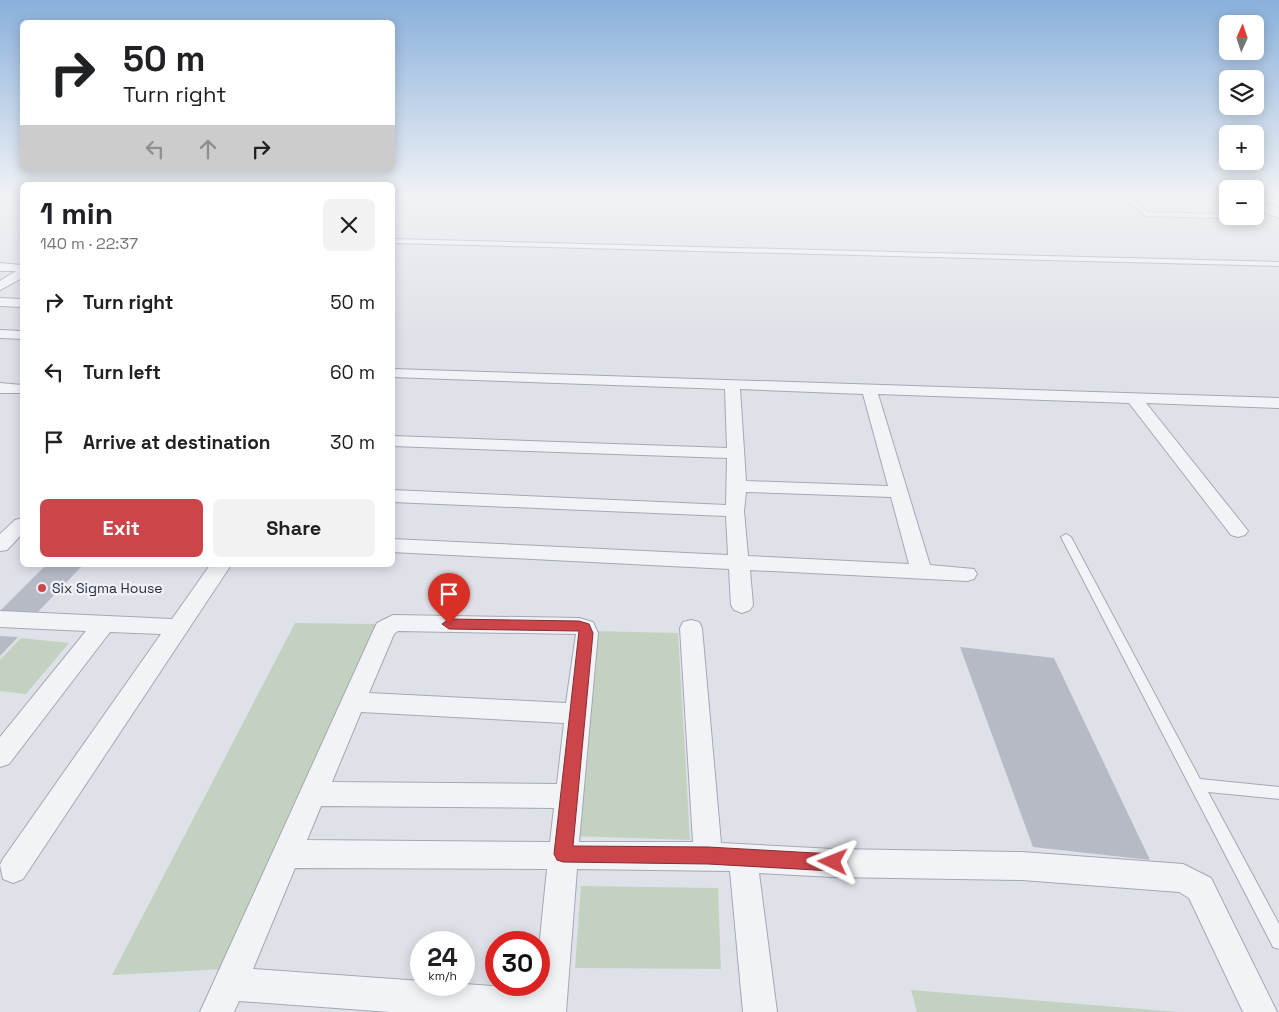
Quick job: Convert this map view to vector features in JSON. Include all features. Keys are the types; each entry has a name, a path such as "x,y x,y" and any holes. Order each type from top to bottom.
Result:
{"street":[{"path":"0,266 20,268"},
{"path":"0,286 20,274"},
{"path":"0,302 20,303"},
{"path":"0,334 20,335"},
{"path":"395,373 1279,403"},
{"path":"732,384 736,486 735,511 742,605"},
{"path":"869,389 922,572"},
{"path":"1134,398 1238,531"},
{"path":"395,441 735,453"},
{"path":"736,486 899,492"},
{"path":"395,496 735,511"},
{"path":"0,546 20,526"},
{"path":"395,546 967,574"},
{"path":"13,869 219,567"},
{"path":"0,619 178,627"},
{"path":"393,623 579,626 584,628 587,633 577,714 549,1010 224,998 385,628 393,623"},
{"path":"0,756 105,624"},
{"path":"691,628 708,856"},
{"path":"354,702 577,714"},
{"path":"314,794 569,796"},
{"path":"288,854 708,856 743,859 1022,866 1183,878 1200,888 1260,1012"},
{"path":"743,859 760,1012"}],"lane":[{"path":"478,243 1279,264"},
{"path":"1066,537 1279,941"},
{"path":"1196,785 1279,792"}],"green space":[{"path":"295,623 377,624 225,969 112,975"},
{"path":"592,631 678,633 690,840 572,836"},
{"path":"21,638 69,643 26,694 0,691 0,660"},
{"path":"581,886 718,888 721,969 575,968"},
{"path":"911,990 1178,1012 917,1012"}],"building":[{"name":"Six Sigma House","path":"44,567 81,567 35,615 0,614 0,611"},
{"path":"0,636 18,637 0,656"},
{"path":"960,647 1054,658 1150,860 1033,847"}],"place":[{"name":"Six Sigma House","path":"42,588"}],"route":[{"path":"449,624 579,626 584,628 587,633 563,854 708,856 833,862"}]}
